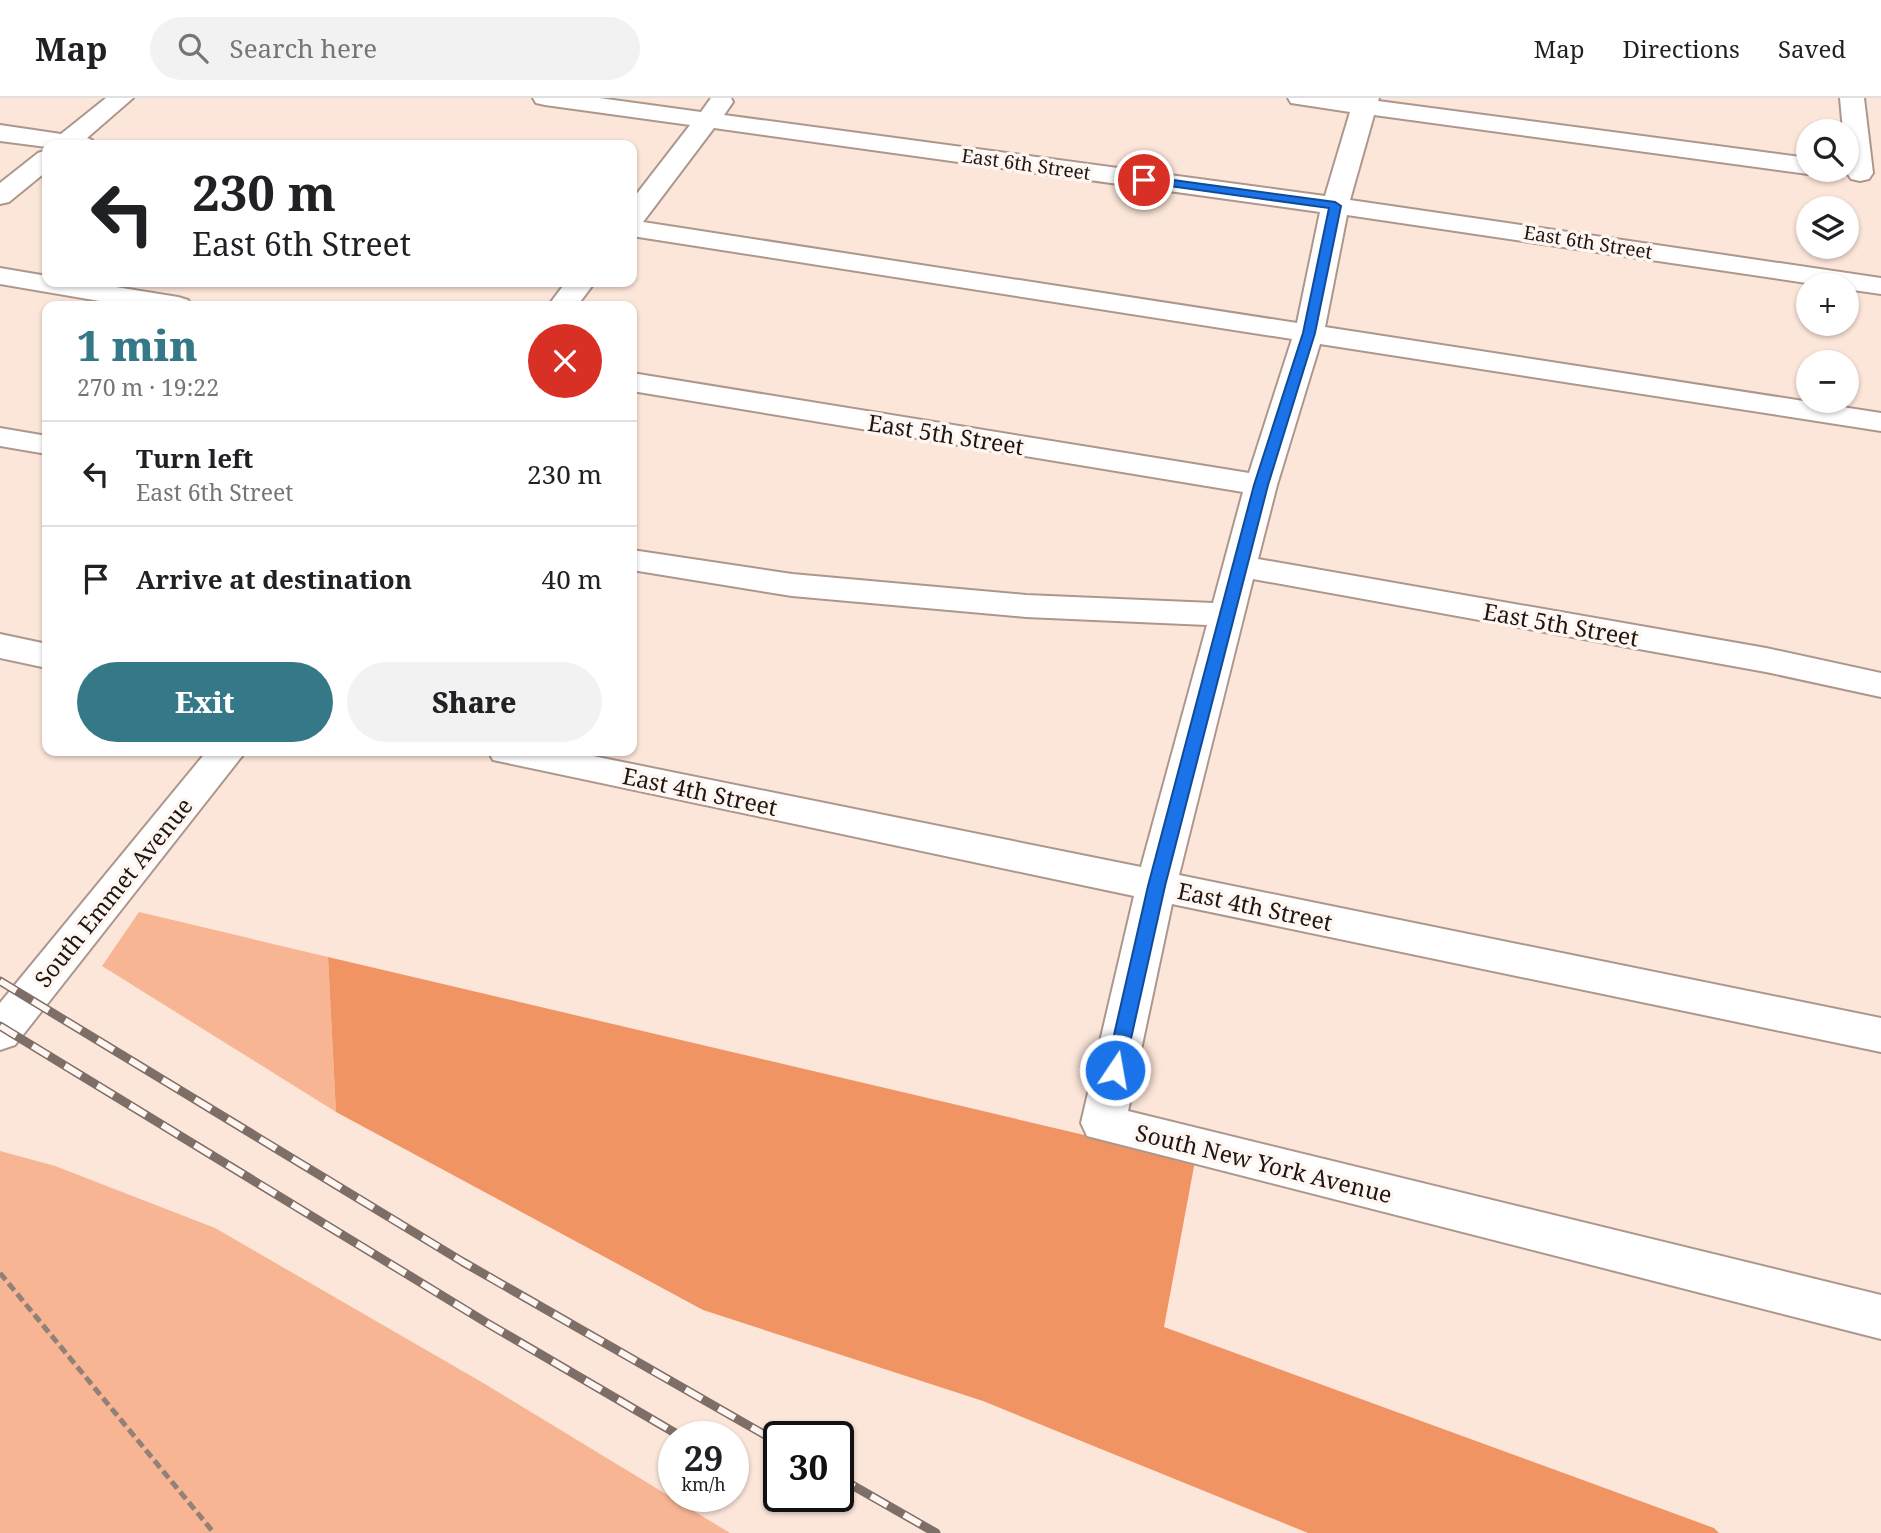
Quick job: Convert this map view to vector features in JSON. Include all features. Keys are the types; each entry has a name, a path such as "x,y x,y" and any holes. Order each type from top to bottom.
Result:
{"street":[{"path":"74,140 121,98"},
{"name":"East 6th Street","path":"545,98 1335,206 1881,286"},
{"path":"637,211 724,98"},
{"path":"1300,98 1366,102 1796,164"},
{"path":"1852,98 1854,119"},
{"name":"South New York Avenue","path":"1366,102 1335,206 1309,333 1261,485 1156,886 1103,1123 1881,1317"},
{"path":"0,133 42,143"},
{"path":"0,196 42,165"},
{"path":"637,229 1881,422"},
{"path":"0,276 42,283"},
{"path":"65,287 148,301"},
{"path":"566,301 577,287"},
{"name":"East 5th Street","path":"637,383 1261,485"},
{"path":"0,437 42,444"},
{"path":"637,560 792,585 1026,606 1227,615"},
{"name":"East 5th Street","path":"1240,566 1766,660 1881,685"},
{"path":"0,646 42,655"},
{"name":"South Emmet Avenue","path":"0,1033 223,756"},
{"name":"East 4th Street","path":"530,756 1881,1035"}],"path":[{"path":"0,1273 214,1533"}],"shaded area":[{"path":"139,912 328,957 336,1112 102,966"},
{"path":"328,957 1195,1161 1164,1327 1714,1528 1719,1533 1308,1533 983,1401 703,1310 336,1112"},
{"path":"0,1151 55,1166 215,1228 485,1384 658,1489 658,1512 695,1512 730,1533 0,1533"}],"railway":[{"path":"0,981 463,1262 763,1434"},
{"path":"0,1026 487,1323 658,1423"},
{"path":"854,1486 936,1533"}],"route":[{"path":"1115,1070 1156,886 1261,485 1309,333 1335,206 1144,180"}]}
